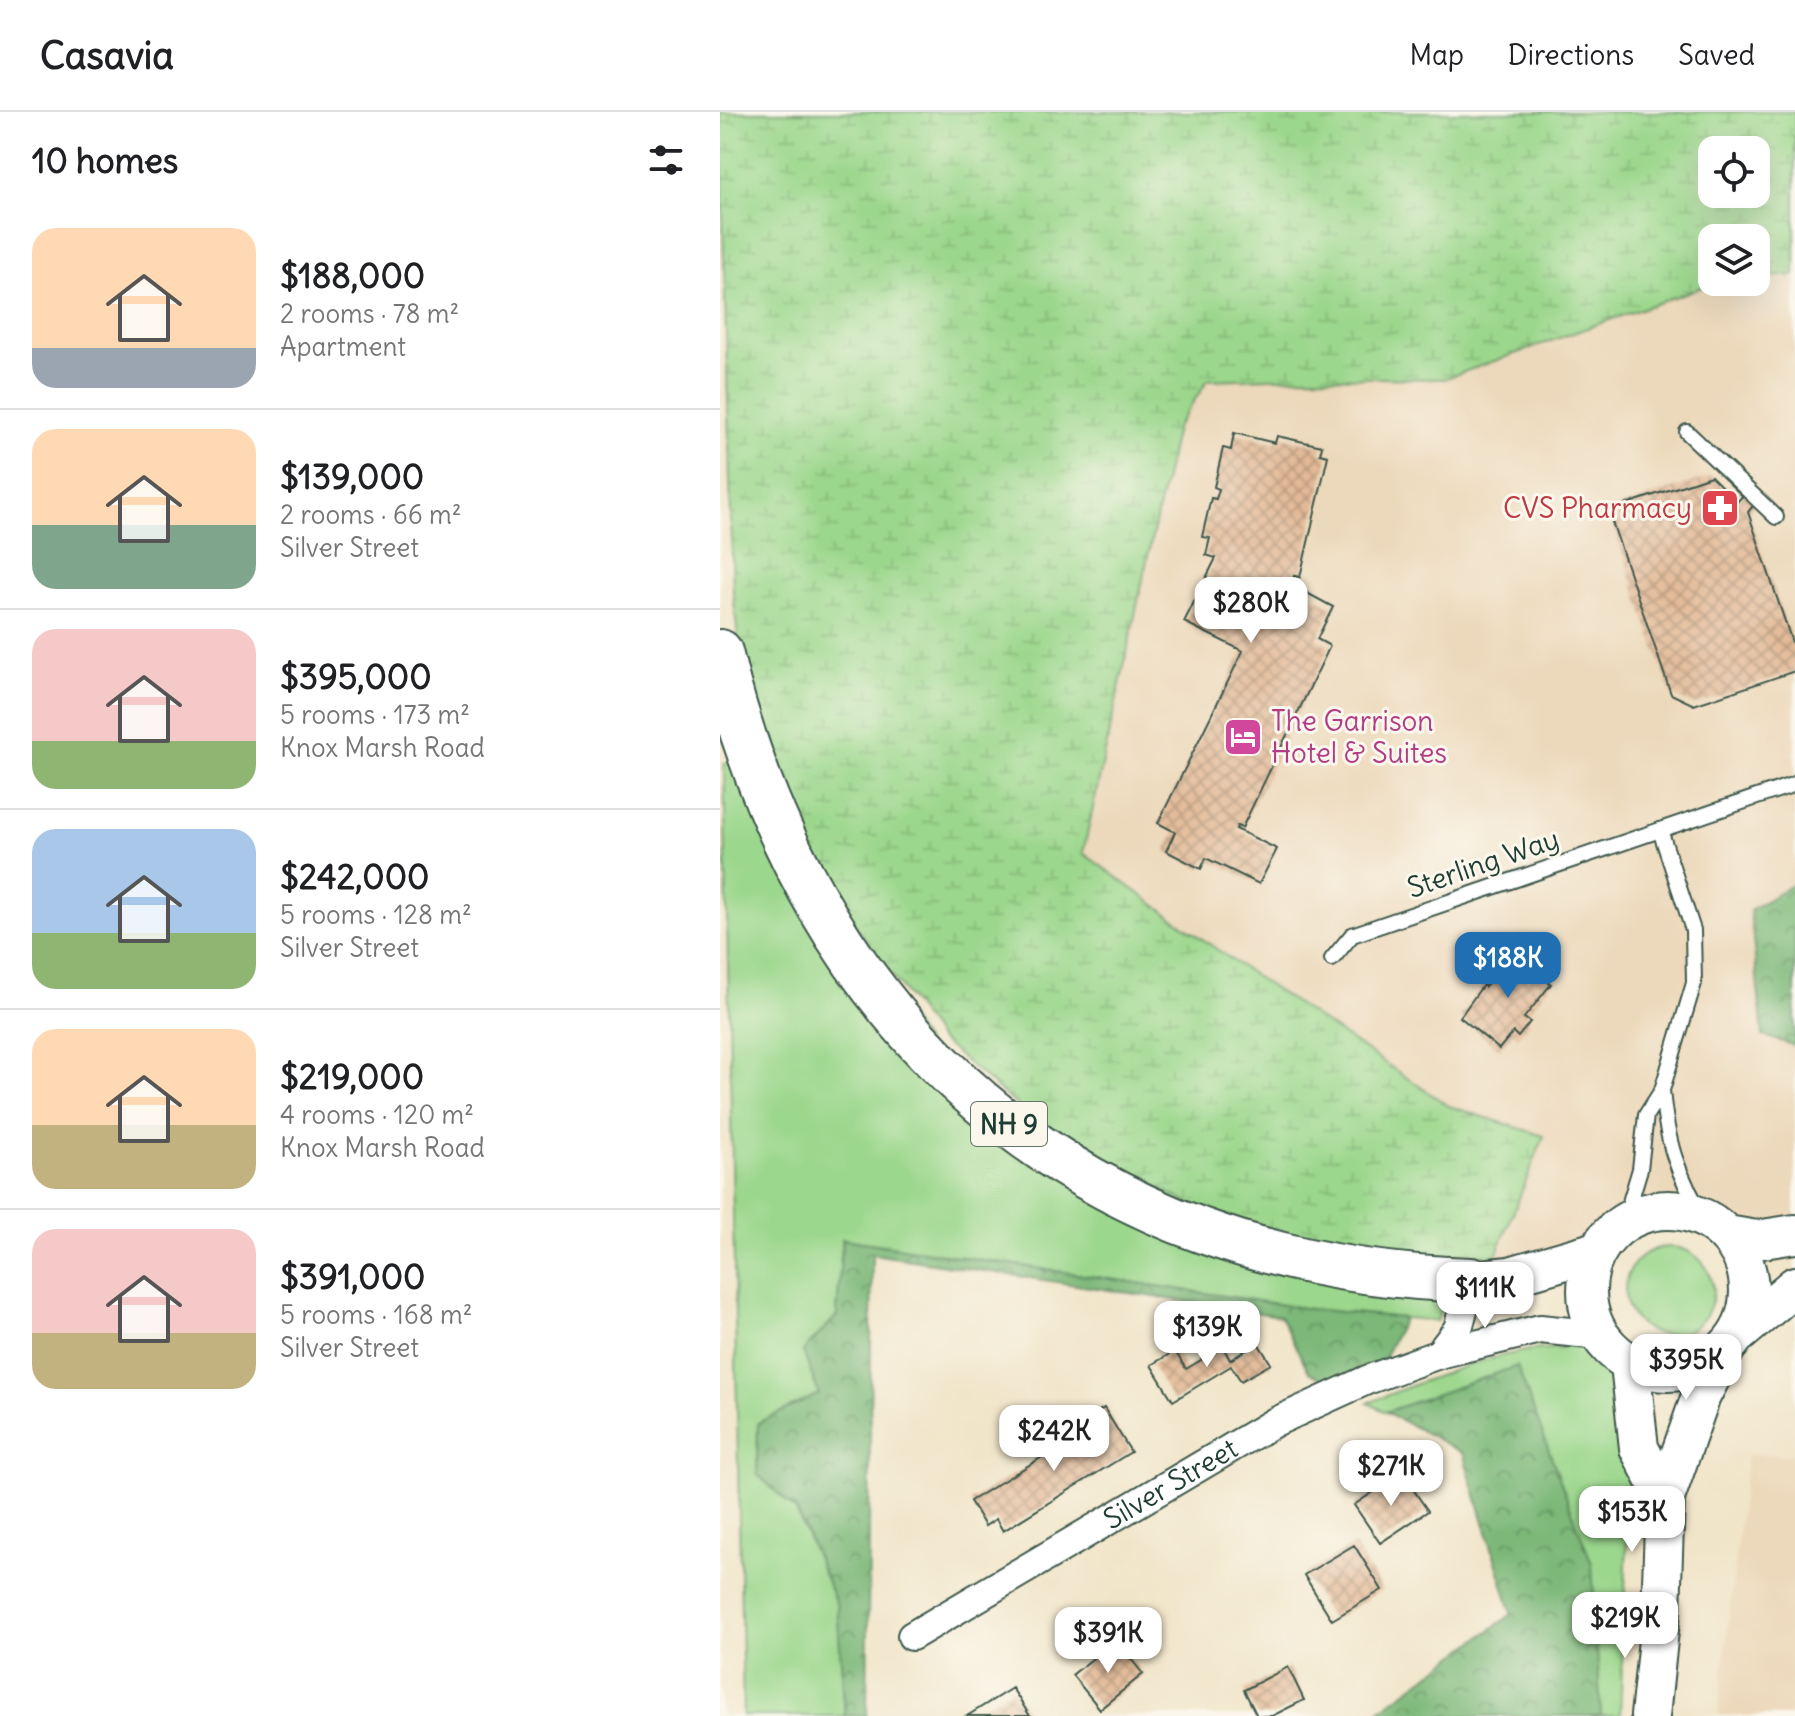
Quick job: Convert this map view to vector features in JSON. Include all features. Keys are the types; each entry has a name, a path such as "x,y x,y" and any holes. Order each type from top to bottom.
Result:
{"highway":[{"name":"NH 9","path":"720,652 736,720 770,812 815,903 854,965 890,1011 972,1094 1062,1162 1109,1189 1207,1233 1258,1250 1363,1273 1471,1280"}],"main road":[{"path":"1795,1234 1756,1240 1715,1227 1684,1211 1663,1210 1624,1222 1597,1251 1588,1276 1587,1302 1599,1335 1630,1364 1650,1371 1691,1370 1732,1341 1795,1286"},
{"path":"1650,1716 1661,1611 1665,1498 1701,1396 1748,1310 1749,1283 1742,1257 1715,1227"},
{"name":"NH 9","path":"1471,1280 1510,1276 1597,1251"},
{"path":"1630,1364 1639,1448 1665,1498"}],"street":[{"path":"1439,1354 1458,1329 1471,1280"},
{"name":"Silver Street","path":"912,1636 1275,1422 1367,1380 1439,1354 1540,1329 1599,1335"}],"lane":[{"path":"1687,432 1776,517"},
{"name":"Sterling Way","path":"1332,959 1352,935 1795,784"},
{"path":"1624,1222 1640,1169 1646,1115 1662,1090 1690,1005 1696,957 1693,930 1660,830"},
{"path":"1662,1090 1667,1139 1679,1178 1715,1227"}],"shaded area":[{"path":"1795,275 1795,883 1750,910 1763,1036 1795,1046 1795,1224 1773,1227 1726,1218 1699,1204 1660,1198 1624,1206 1577,1241 1493,1263 1544,1136 1449,1106 1243,968 1083,853 1177,428 1208,380 1306,377 1444,379 1698,288 1698,296 1770,296 1770,277"},
{"path":"1747,1454 1795,1455 1795,1716 1718,1716"}],"green space":[{"path":"720,112 1795,112 1795,275 1770,277 1770,224 1698,224 1698,288 1444,379 1306,377 1208,380 1176,428 1083,853 1243,968 1449,1106 1544,1136 1493,1263 1324,1244 1196,1207 1044,1128 939,1039 806,858 739,647 733,592"},
{"path":"736,762 975,1116 1445,1297 1437,1321 1310,1309 842,1239 837,1316 803,1351 819,1394 758,1423 757,1473 796,1511 837,1605 845,1716 743,1716 724,764"},
{"path":"1795,883 1795,1046 1763,1036 1750,910"},
{"path":"842,1239 1310,1309 1404,1318 1383,1360 1328,1382 1309,1372 1280,1316 872,1254 867,1716 845,1716 837,1605 797,1511 757,1474 758,1423 819,1394 803,1351 837,1316"},
{"path":"1669,1247 1694,1254 1706,1266 1713,1291 1706,1316 1694,1328 1669,1335 1644,1328 1632,1316 1625,1291 1632,1266 1644,1254"},
{"path":"1563,1339 1586,1347 1604,1360 1617,1393 1629,1490 1620,1716 1601,1716 1591,1564 1517,1367 1386,1412 1368,1403 1491,1359 1541,1349 1562,1349"},
{"path":"1517,1366 1592,1564 1601,1716 1372,1716 1512,1614 1463,1453 1386,1412"}],"building":[{"name":"The Garrison Hotel & Suites","path":"1234,433 1275,443 1277,436 1322,446 1320,454 1328,456 1300,577 1294,576 1292,585 1333,607 1317,639 1330,646 1242,828 1237,826 1236,829 1277,849 1259,884 1206,858 1201,869 1166,851 1175,832 1158,823 1243,651 1184,622 1216,558 1206,555 1210,538 1202,537 1211,498 1216,499 1219,489 1214,487 1223,448 1231,450"},
{"name":"CVS Pharmacy","path":"1711,476 1737,502 1747,491 1757,501 1748,512 1795,651 1795,671 1694,705 1671,694 1610,516 1614,515 1612,509"},
{"path":"1512,953 1524,962 1530,955 1554,974 1548,982 1551,984 1524,1018 1530,1022 1518,1037 1513,1032 1499,1049 1460,1017"},
{"path":"1258,1343 1271,1364 1241,1381 1231,1366 1173,1401 1151,1365 1175,1351 1186,1369 1223,1347 1230,1360"},
{"path":"1104,1408 1131,1452 1003,1531 996,1519 985,1526 970,1501 1072,1439 1067,1431"},
{"path":"1402,1473 1428,1511 1380,1543 1354,1505"},
{"path":"1354,1545 1382,1590 1332,1620 1304,1575"},
{"path":"1116,1640 1143,1674 1100,1709 1072,1675"},
{"path":"1288,1667 1304,1700 1272,1716 1257,1716 1244,1690"},
{"path":"1012,1688 1030,1716 967,1716"}],"place":[{"name":"CVS Pharmacy","path":"1720,508"},
{"name":"The Garrison Hotel & Suites","path":"1243,737"}]}
